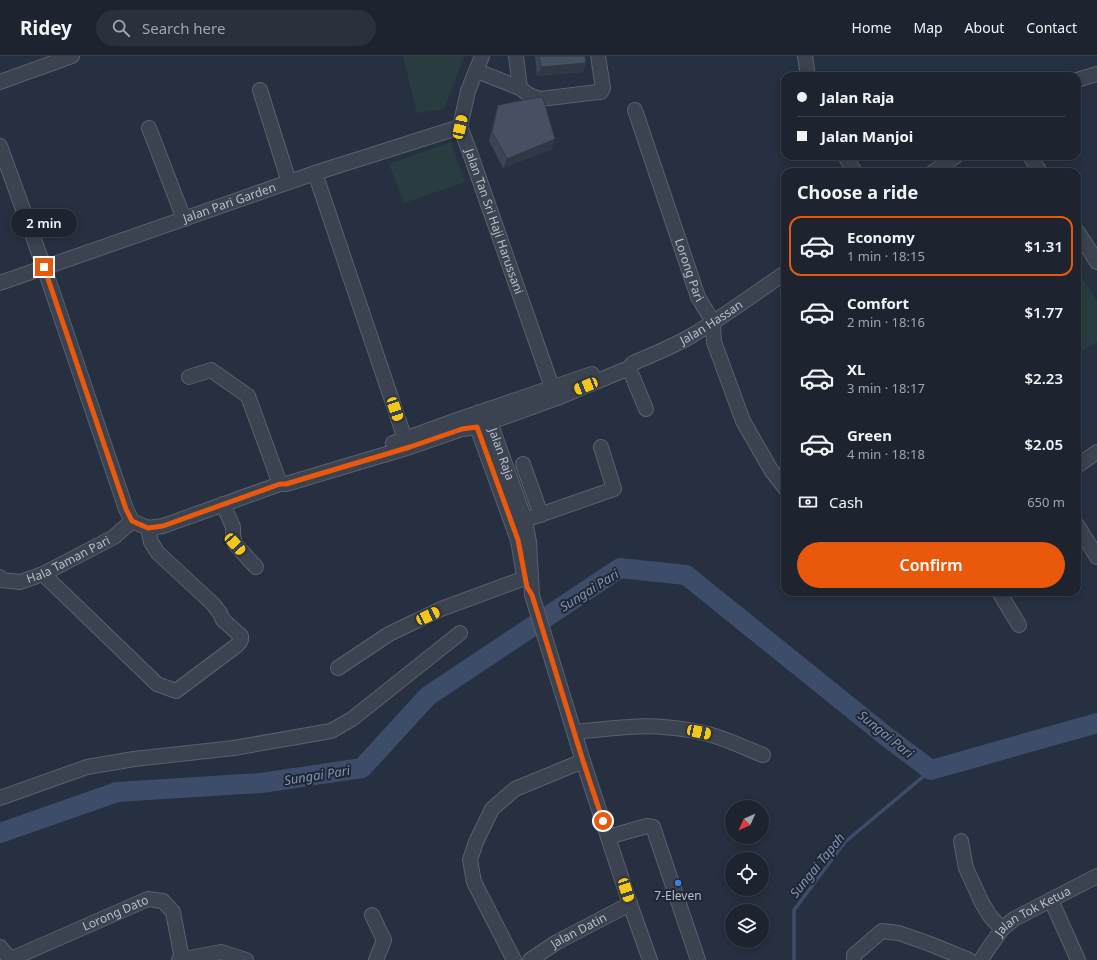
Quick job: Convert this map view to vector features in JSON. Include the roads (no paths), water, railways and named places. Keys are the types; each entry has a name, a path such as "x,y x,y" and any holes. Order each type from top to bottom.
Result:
{"street":[{"path":"0,82 72,56"},
{"path":"460,127 468,91 482,56"},
{"path":"516,56 520,88"},
{"path":"477,71 520,88 529,95 540,99 601,92 603,88 598,56"},
{"path":"805,56 807,72"},
{"path":"1081,79 1097,74"},
{"path":"260,90 290,182"},
{"name":"Lorong Pari","path":"635,110 698,297 714,322"},
{"name":"Jalan Pari Garden","path":"0,283 315,173 460,127"},
{"name":"Jalan Tan Sri Haji Harussani","path":"460,127 555,392"},
{"path":"149,128 184,219"},
{"path":"0,146 44,267 126,509 132,521 148,528 163,526 280,484 248,396 211,370 190,377"},
{"path":"939,168 950,160"},
{"path":"315,173 405,439"},
{"path":"1081,237 1097,262"},
{"name":"Jalan Hassan","path":"280,484 286,484 410,447 462,429 477,427 555,392 626,363 631,366 690,337 781,276"},
{"path":"714,322 714,342 743,421 771,470 781,483"},
{"path":"631,366 646,409"},
{"name":"Jalan Hassan","path":"280,484 284,479 405,439 479,412 555,392"},
{"name":"Jalan Raja","path":"479,412 490,422 525,520 529,542 532,595 583,761 650,960"},
{"name":"Jalan Raja","path":"479,412 477,427 518,540 527,587 532,595"},
{"path":"525,520 614,489 601,447"},
{"path":"1081,463 1097,452"},
{"path":"523,464 541,515"},
{"path":"223,504 234,527 233,534 235,544 256,567"},
{"name":"Hala Taman Pari","path":"0,577 2,580 20,582 43,574 114,537 132,521"},
{"path":"43,574 157,684 176,691 236,646 240,642 241,636 223,620 213,604 158,553 151,542 148,528"},
{"path":"1081,532 1097,557"},
{"path":"338,668 389,634 441,609 525,578"},
{"path":"1001,596 1019,625"},
{"path":"0,798 87,767 134,759 234,748 331,731 352,719 460,633"},
{"path":"575,732 631,726 689,730 709,734 763,755"},
{"path":"514,960 474,882 470,860 476,842 492,809 515,789 583,761"},
{"path":"608,836 647,826 653,827 698,960"},
{"path":"961,841 966,868 982,903 990,916 1002,929"},
{"name":"Jalan Tok Ketua","path":"981,960 1002,929 1014,919 1097,876"},
{"name":"Lorong Dato","path":"11,959 148,899 163,901 172,912 180,960 220,952 246,960"},
{"path":"1051,900 1078,960"},
{"name":"Jalan Datin","path":"530,960 556,942 630,904"},
{"path":"372,915 384,940 376,960"},
{"path":"854,960 854,955 882,931 899,933 970,960"},
{"path":"0,947 11,959"}],"waterway":[{"name":"Sungai Pari","path":"0,833 117,792 261,783 362,768 428,696 620,568 686,575 887,737 931,770 1097,723"},
{"name":"Sungai Tapah","path":"794,960 794,910 845,842 931,770"}],"place":[{"name":"7-Eleven","path":"678,883"}]}
